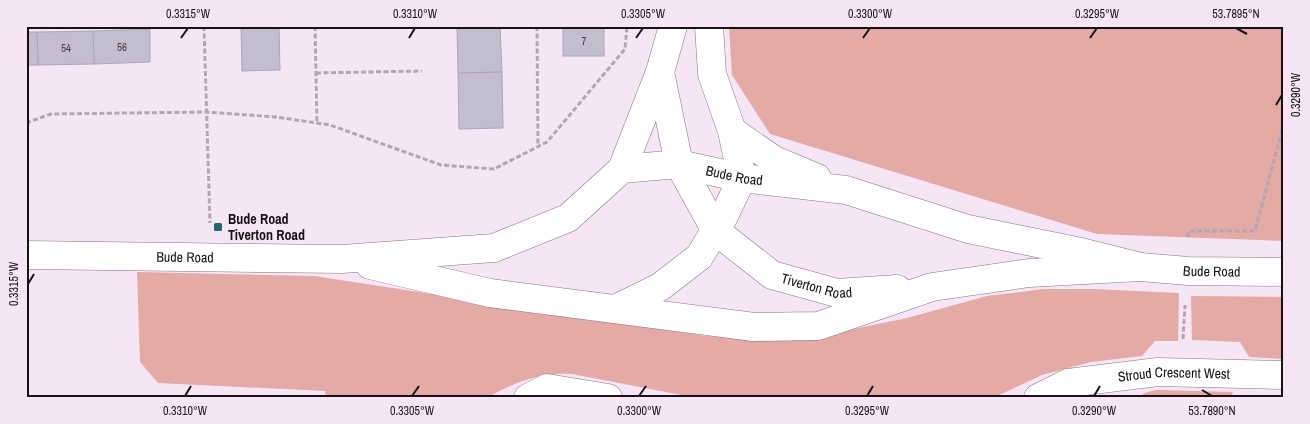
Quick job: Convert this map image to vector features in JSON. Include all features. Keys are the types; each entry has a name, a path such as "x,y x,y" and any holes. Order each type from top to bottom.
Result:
{"street":[{"name":"Tiverton Road","path":"622,169 660,72 673,26"},
{"path":"615,309 660,287 699,257 716,231 742,178 732,131 712,74 709,26"},
{"name":"Tiverton Road","path":"660,72 679,164 716,231 772,275 837,293 932,287"},
{"path":"732,131 774,160 846,190"},
{"name":"Bude Road","path":"26,255 342,259 494,248 568,218 622,169 679,164 742,178 846,190 968,229 1081,252 1141,267"},
{"name":"Bude Road","path":"342,259 490,293 754,327 818,326 932,287 1029,273 1141,267 1188,271 1284,272"},
{"name":"Stroud Crescent West","path":"1038,398 1068,383 1158,372 1284,375"},
{"path":"528,398 547,388 608,398"}],"path":[{"path":"204,26 212,257"},
{"path":"315,26 317,123"},
{"path":"537,26 538,146"},
{"path":"26,123 51,114 206,112 276,117 330,124 441,165 494,169 547,142 625,50 627,26"},
{"path":"316,73 422,71"},
{"path":"1188,231 1255,230 1284,123"},
{"path":"1183,340 1188,271"}],"shaded area":[{"path":"729,26 1284,26 1284,241 1097,234 770,134 732,75"},
{"path":"137,272 314,276 706,336 765,339 839,332 907,318 987,296 1043,289 1179,293 1178,341 1155,341 1142,356 1091,362 1042,375 993,398 697,398 572,374 561,374 528,379 507,387 487,398 326,398 325,391 158,383 140,362"},
{"path":"1191,296 1284,297 1284,359 1249,357 1240,342 1192,340"},
{"path":"1155,390 1233,392 1230,398 1150,398 1142,394"}],"building":[{"path":"241,26 279,26 280,70 242,71"},
{"path":"457,26 500,26 502,72 458,73"},
{"path":"563,26 604,26 604,56 563,56"},
{"path":"150,29 150,62 94,64 93,31"},
{"path":"93,31 94,64 38,65 37,32"},
{"path":"26,32 37,32 38,65 26,65"},
{"path":"502,72 503,128 459,129 458,73"}],"place":[{"name":"Bude Road Tiverton Road","path":"218,227"}]}
